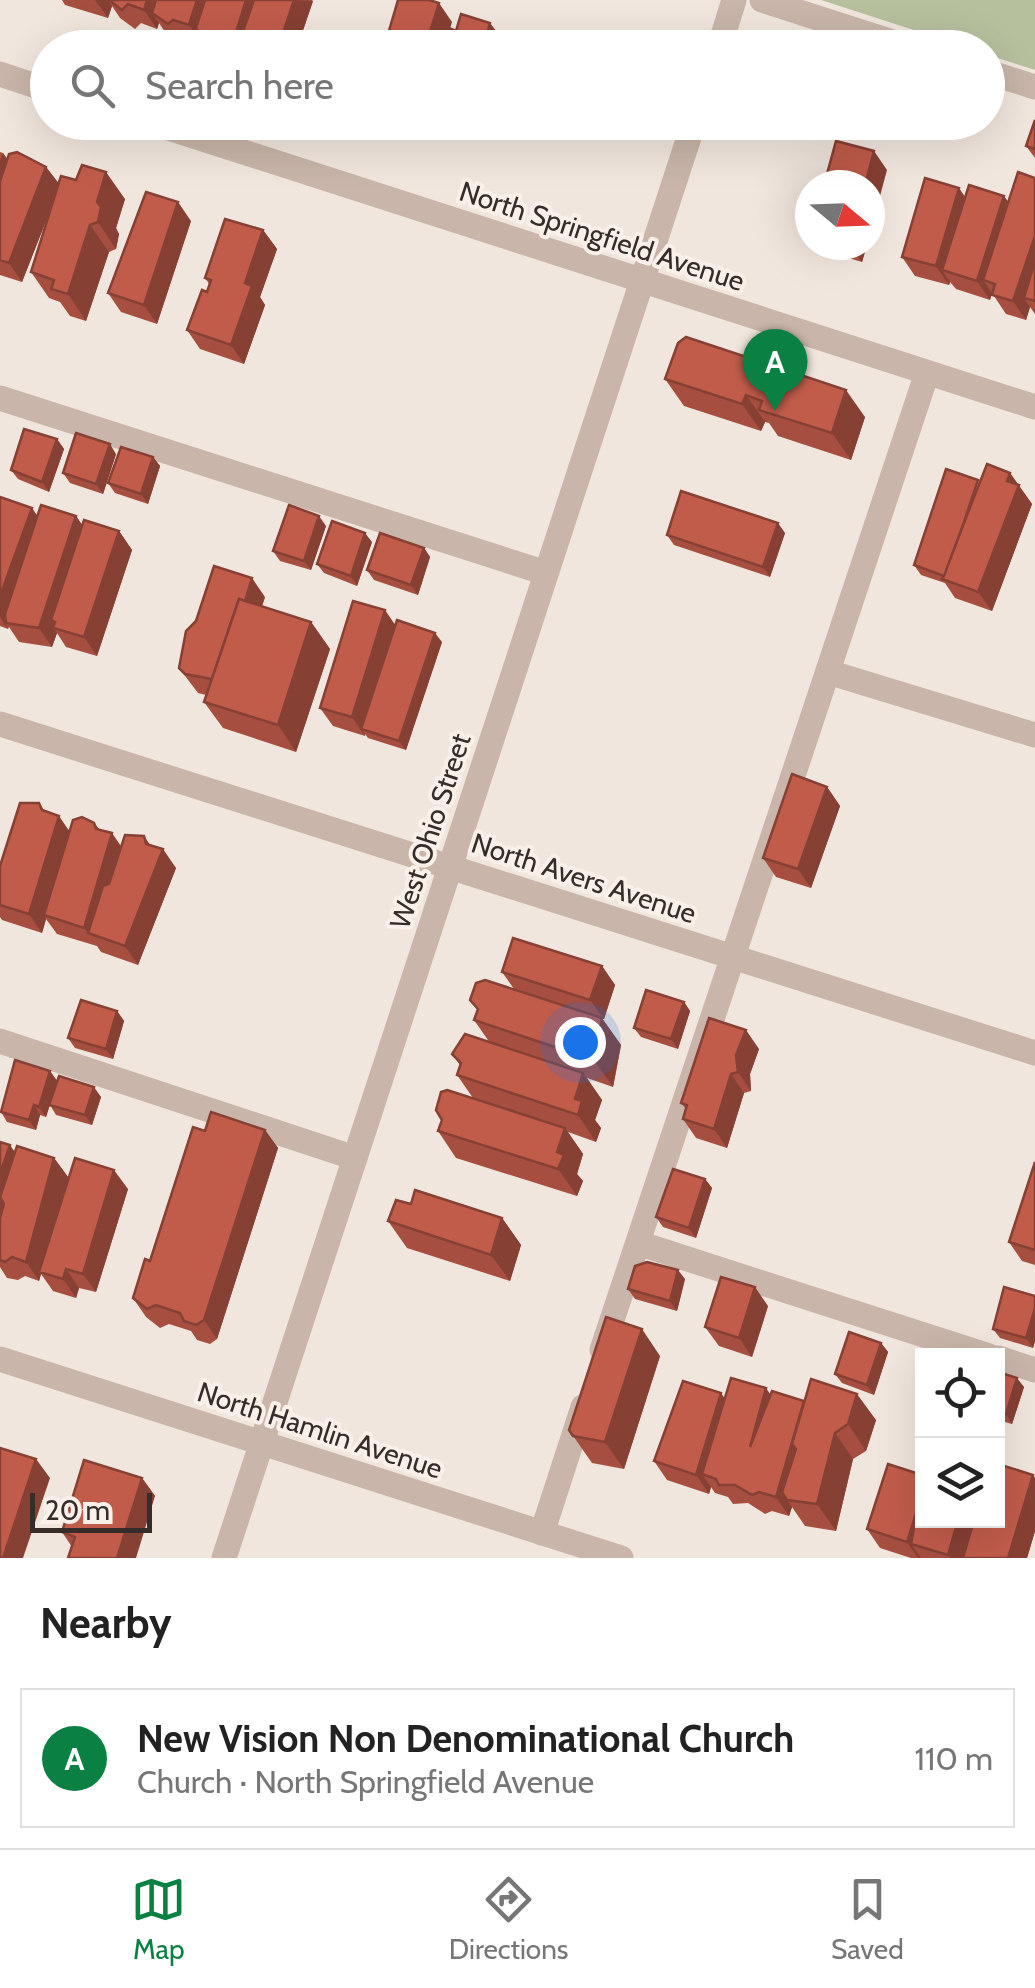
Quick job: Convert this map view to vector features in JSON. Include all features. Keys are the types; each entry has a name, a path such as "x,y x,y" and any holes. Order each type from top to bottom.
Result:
{"street":[{"path":"725,30 734,0"},
{"path":"762,0 854,30"},
{"path":"0,74 30,84"},
{"path":"1005,77 1035,87"},
{"name":"North Springfield Avenue","path":"206,140 1035,407"},
{"name":"West Ohio Street","path":"224,1558 688,140"},
{"path":"542,1532 928,373"},
{"path":"0,398 546,573"},
{"path":"828,672 1035,735"},
{"name":"North Avers Avenue","path":"0,724 1035,1054"},
{"path":"0,1041 355,1158"},
{"path":"638,1243 965,1348"},
{"name":"North Hamlin Avenue","path":"0,1359 621,1558"},
{"path":"1005,1360 1035,1370"}],"green space":[{"path":"821,0 1035,0 1035,70 1005,60 1005,30 914,30"}],"building":[{"path":"109,0 147,0 144,10 128,4 122,10"},
{"path":"156,0 197,0 189,25 173,20 168,24 152,13"},
{"path":"205,0 246,0 237,30 196,28"},
{"path":"254,0 294,0 284,30 244,30"},
{"path":"398,0 439,3 431,30 389,30"},
{"path":"461,14 490,23 488,30 456,30"},
{"path":"1035,120 1035,149 1026,146"},
{"path":"836,141 874,151 869,170 828,170"},
{"path":"17,152 46,167 9,263 0,260 0,181 9,154"},
{"path":"82,165 106,172 97,202 101,207 98,222 90,225 68,294 51,289 54,280 31,272 61,176 76,180"},
{"path":"1018,172 1035,178 1035,236 1013,301 992,295 995,284 983,280"},
{"path":"925,178 959,188 936,266 902,257"},
{"path":"969,185 1004,196 977,281 942,270"},
{"path":"146,192 178,202 144,305 108,293"},
{"path":"225,219 263,230 245,283 252,286 231,345 187,330 202,290 207,292 211,280 205,278"},
{"path":"1035,261 1035,301 1024,298"},
{"path":"686,337 846,390 832,433 759,410 762,401 746,395 742,404 665,379 678,343"},
{"path":"24,429 57,439 42,482 11,470"},
{"path":"76,433 110,444 96,484 63,473"},
{"path":"121,447 153,457 141,494 108,483"},
{"path":"987,464 1010,473 1007,481 1019,485 978,592 942,579"},
{"path":"946,469 978,480 944,576 914,565"},
{"path":"681,491 778,523 763,567 667,535"},
{"path":"0,497 32,508 0,596"},
{"path":"41,505 76,516 39,628 6,623 5,614"},
{"path":"289,505 319,516 304,561 273,551"},
{"path":"84,520 119,531 84,637 53,628 55,622 51,620"},
{"path":"332,521 365,533 351,576 317,564"},
{"path":"380,533 424,548 411,585 367,570"},
{"path":"214,566 252,578 245,601 239,599 212,679 185,674 179,668 186,631 196,621"},
{"path":"239,599 311,622 278,725 204,702"},
{"path":"353,601 385,610 352,717 320,708"},
{"path":"397,620 435,633 399,741 361,729"},
{"path":"792,774 827,787 798,869 763,858"},
{"path":"20,803 39,803 42,810 59,816 29,914 0,905 0,866"},
{"path":"82,817 94,823 96,829 112,833 84,928 44,915 73,820"},
{"path":"125,835 144,836 146,844 163,849 125,946 88,933"},
{"path":"513,938 602,966 590,1000 502,972"},
{"path":"485,980 602,1018 594,1060 474,1020 478,1009 470,1000 476,983"},
{"path":"646,990 684,1002 671,1039 634,1028"},
{"path":"81,1000 117,1011 106,1049 68,1038"},
{"path":"709,1018 746,1030 736,1055 738,1072 731,1074 714,1129 683,1119 687,1105 681,1103"},
{"path":"465,1034 583,1073 575,1099 582,1101 578,1115 457,1075 461,1063 452,1054"},
{"path":"15,1060 50,1071 39,1107 34,1105 29,1120 1,1112"},
{"path":"59,1076 94,1087 85,1115 49,1105"},
{"path":"447,1090 565,1128 557,1152 564,1155 558,1169 438,1131 442,1120 436,1110 441,1092"},
{"path":"211,1112 265,1130 204,1320 196,1325 184,1321 180,1313 156,1305 147,1309 133,1298 145,1259 150,1261 193,1127 205,1131"},
{"path":"0,1142 10,1145 0,1174"},
{"path":"17,1146 54,1158 26,1262 12,1257 5,1262 0,1260 4,1204 0,1197"},
{"path":"75,1158 114,1170 83,1274 66,1269 63,1279 39,1272"},
{"path":"1035,1162 1035,1250 1009,1242"},
{"path":"673,1169 705,1179 689,1228 656,1217"},
{"path":"415,1190 502,1218 491,1255 388,1221 396,1200 411,1204"},
{"path":"647,1262 678,1270 670,1301 628,1289 635,1266"},
{"path":"721,1277 755,1287 739,1338 705,1327"},
{"path":"1004,1287 1035,1296 1026,1338 993,1329"},
{"path":"606,1317 642,1329 605,1442 573,1436 569,1430"},
{"path":"849,1332 881,1343 867,1385 835,1374"},
{"path":"1005,1374 1017,1378 1005,1414"},
{"path":"731,1378 766,1388 750,1447 772,1391 804,1401 776,1497 759,1492 752,1495 735,1485 719,1485 716,1479 702,1474"},
{"path":"811,1379 857,1394 848,1424 835,1433 817,1504 787,1500 782,1492"},
{"path":"683,1381 721,1393 696,1475 654,1461"},
{"path":"0,1448 36,1459 3,1558 0,1558"},
{"path":"84,1460 142,1478 117,1558 68,1558 75,1537 62,1532"},
{"path":"888,1464 915,1473 915,1517 907,1542 867,1529"},
{"path":"1005,1466 1033,1475 1008,1558 963,1558 972,1528 1005,1528"},
{"path":"915,1523 915,1528 956,1528 948,1555 911,1544"}],"place":[{"name":"New Vision Non Denominational Church","path":"775,411"}]}
